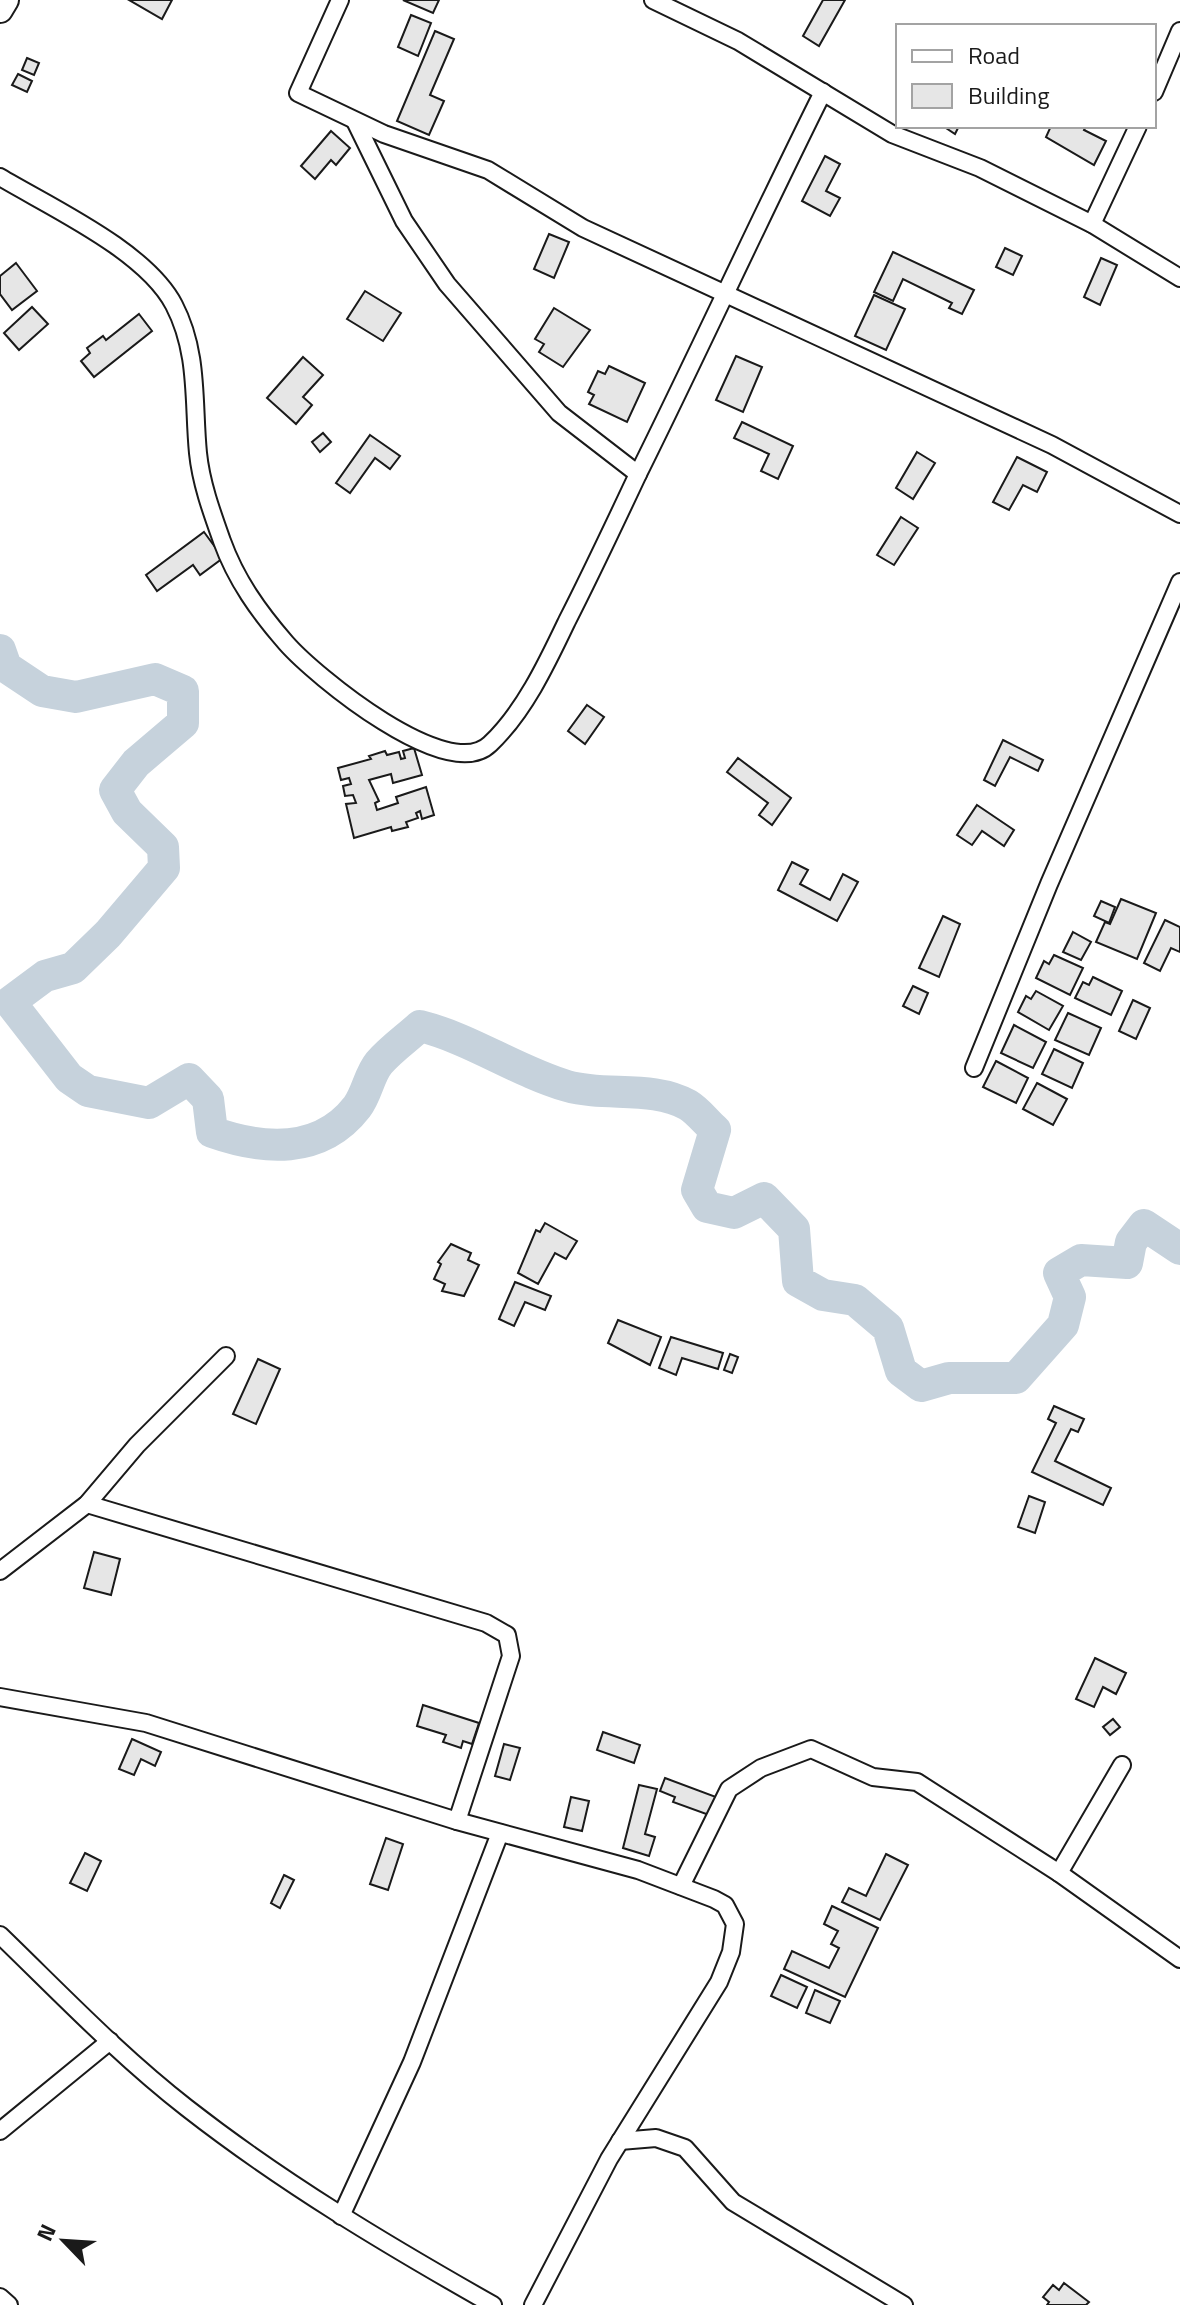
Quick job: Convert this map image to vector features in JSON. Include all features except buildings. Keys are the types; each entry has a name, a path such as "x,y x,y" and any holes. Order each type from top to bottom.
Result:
{"main road":[{"path":"0,10 6,0"}],"street":[{"path":"340,0 298,93 384,134 488,170 583,228 728,294 823,342 1052,445 1180,514"},
{"path":"653,0 738,41 892,134 980,168 1092,224 1180,278"},
{"path":"1156,87 1180,31"},
{"path":"0,177 151,274 174,305 194,361 201,468 223,544 243,588 288,645 362,710 441,750 469,755 489,746 514,715 546,663 728,294 764,209 823,92"},
{"path":"355,121 404,221 447,284 559,413 638,474"},
{"path":"1092,224 1137,128"},
{"path":"974,1068 1049,884 1180,582"},
{"path":"0,1571 50,1529 87,1504 137,1445 226,1356"},
{"path":"87,1504 486,1623 507,1635 511,1656 457,1821"},
{"path":"0,1697 146,1723 457,1821 638,1870 714,1899 728,1909 735,1924 731,1952 702,2014 620,2141 533,2305"},
{"path":"681,1886 729,1789 761,1768 811,1749 873,1777 917,1782 1059,1873 1180,1959"},
{"path":"1059,1873 1122,1765"},
{"path":"341,2216 412,2062 500,1833"},
{"path":"0,1935 110,2041 187,2108 341,2216 493,2305"},
{"path":"0,2131 110,2041"},
{"path":"620,2141 656,2138 685,2148 733,2202 904,2305"},
{"path":"0,2297 9,2305"}],"waterway":[{"path":"0,650 6,667 42,691 76,697 155,679 183,691 183,723 136,763 115,790 127,812 163,847 164,868 108,934 73,968 45,976 10,1002 69,1078 88,1091 149,1103 189,1079 208,1099 212,1132 271,1145 308,1141 342,1123 357,1107 379,1063 420,1026 567,1086 674,1099 692,1107 715,1130 697,1190 707,1207 734,1213 764,1198 794,1229 798,1281 823,1295 855,1300 888,1328 901,1371 921,1386 949,1378 1016,1378 1063,1325 1070,1297 1059,1273 1081,1260 1127,1263 1131,1242 1144,1225 1180,1249"}]}
